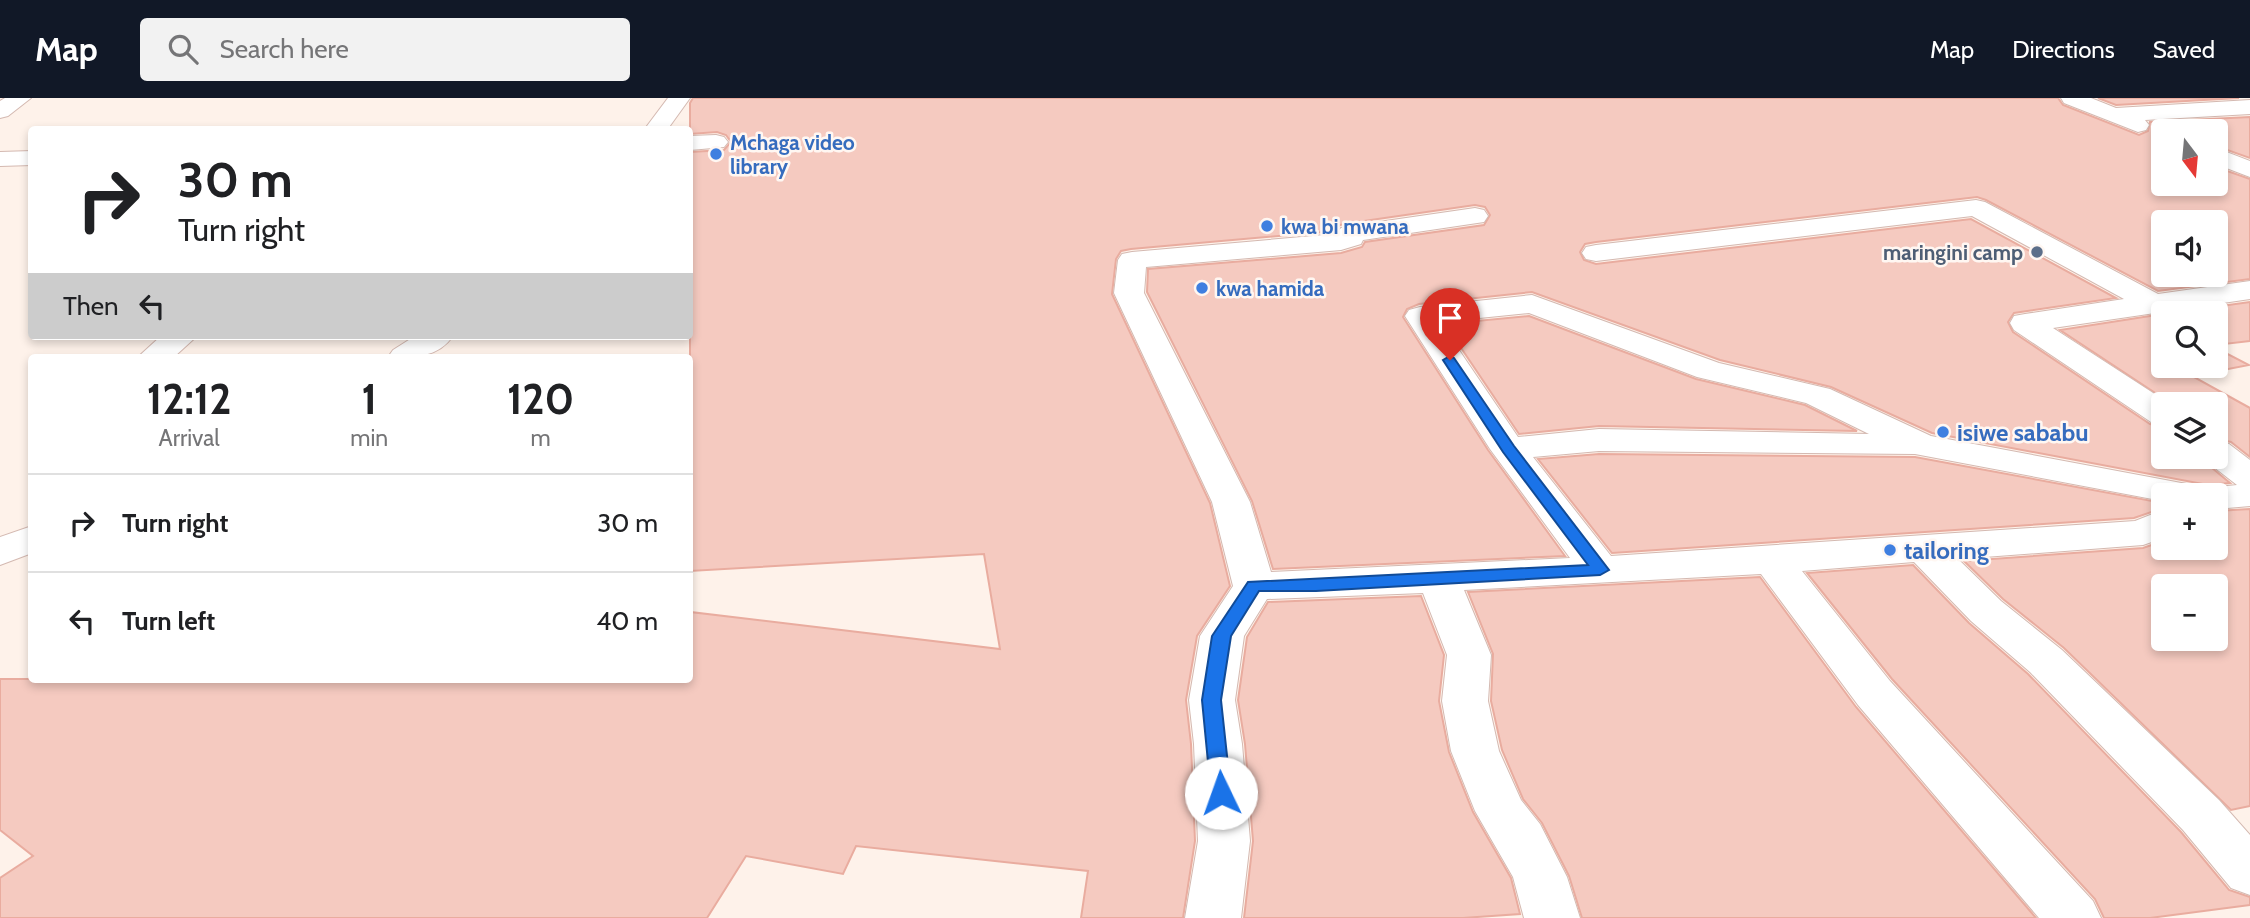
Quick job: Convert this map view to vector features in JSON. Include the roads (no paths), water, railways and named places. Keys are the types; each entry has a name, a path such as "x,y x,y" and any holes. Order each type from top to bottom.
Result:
{"street":[{"path":"0,111 20,98"},
{"path":"659,126 678,98"},
{"path":"2072,98 2151,130"},
{"path":"2189,98 2250,120"},
{"path":"2114,115 2250,107"},
{"path":"693,143 716,142"},
{"path":"2228,147 2250,146"},
{"path":"0,159 28,158"},
{"path":"2228,160 2250,170"},
{"path":"1596,253 1976,208 2151,302"},
{"path":"1213,918 1224,841 1218,744 1212,700 1222,636 1254,586 1231,502 1129,293 1132,260 1341,242 1351,238 1351,234 1475,216"},
{"path":"2175,301 2250,290"},
{"path":"1600,570 1508,449 1420,316 1532,304 1709,370 1818,396 1922,445"},
{"path":"2151,304 2025,323 2151,407"},
{"path":"159,354 176,340"},
{"path":"409,354 431,340"},
{"path":"1508,449 1599,440 1922,445 2151,487"},
{"path":"2228,461 2250,477"},
{"path":"2228,497 2250,495"},
{"path":"1254,586 1438,579 1926,551 2143,533 2151,529"},
{"path":"0,552 28,540"},
{"path":"1926,551 1986,611 2056,670 2201,815 2250,872"},
{"path":"1772,560 1874,693 2073,918"},
{"path":"1438,579 1469,655 1465,701 1475,751 1501,811 1521,839 1540,877 1552,918"}],"place":[{"name":"Mchaga video library","path":"716,154"},
{"name":"kwa bi mwana","path":"1267,226"},
{"name":"maringini camp","path":"2037,252"},
{"name":"kwa hamida","path":"1202,288"},
{"name":"isiwe sababu","path":"1943,432"},
{"name":"tailoring","path":"1890,550"}]}
